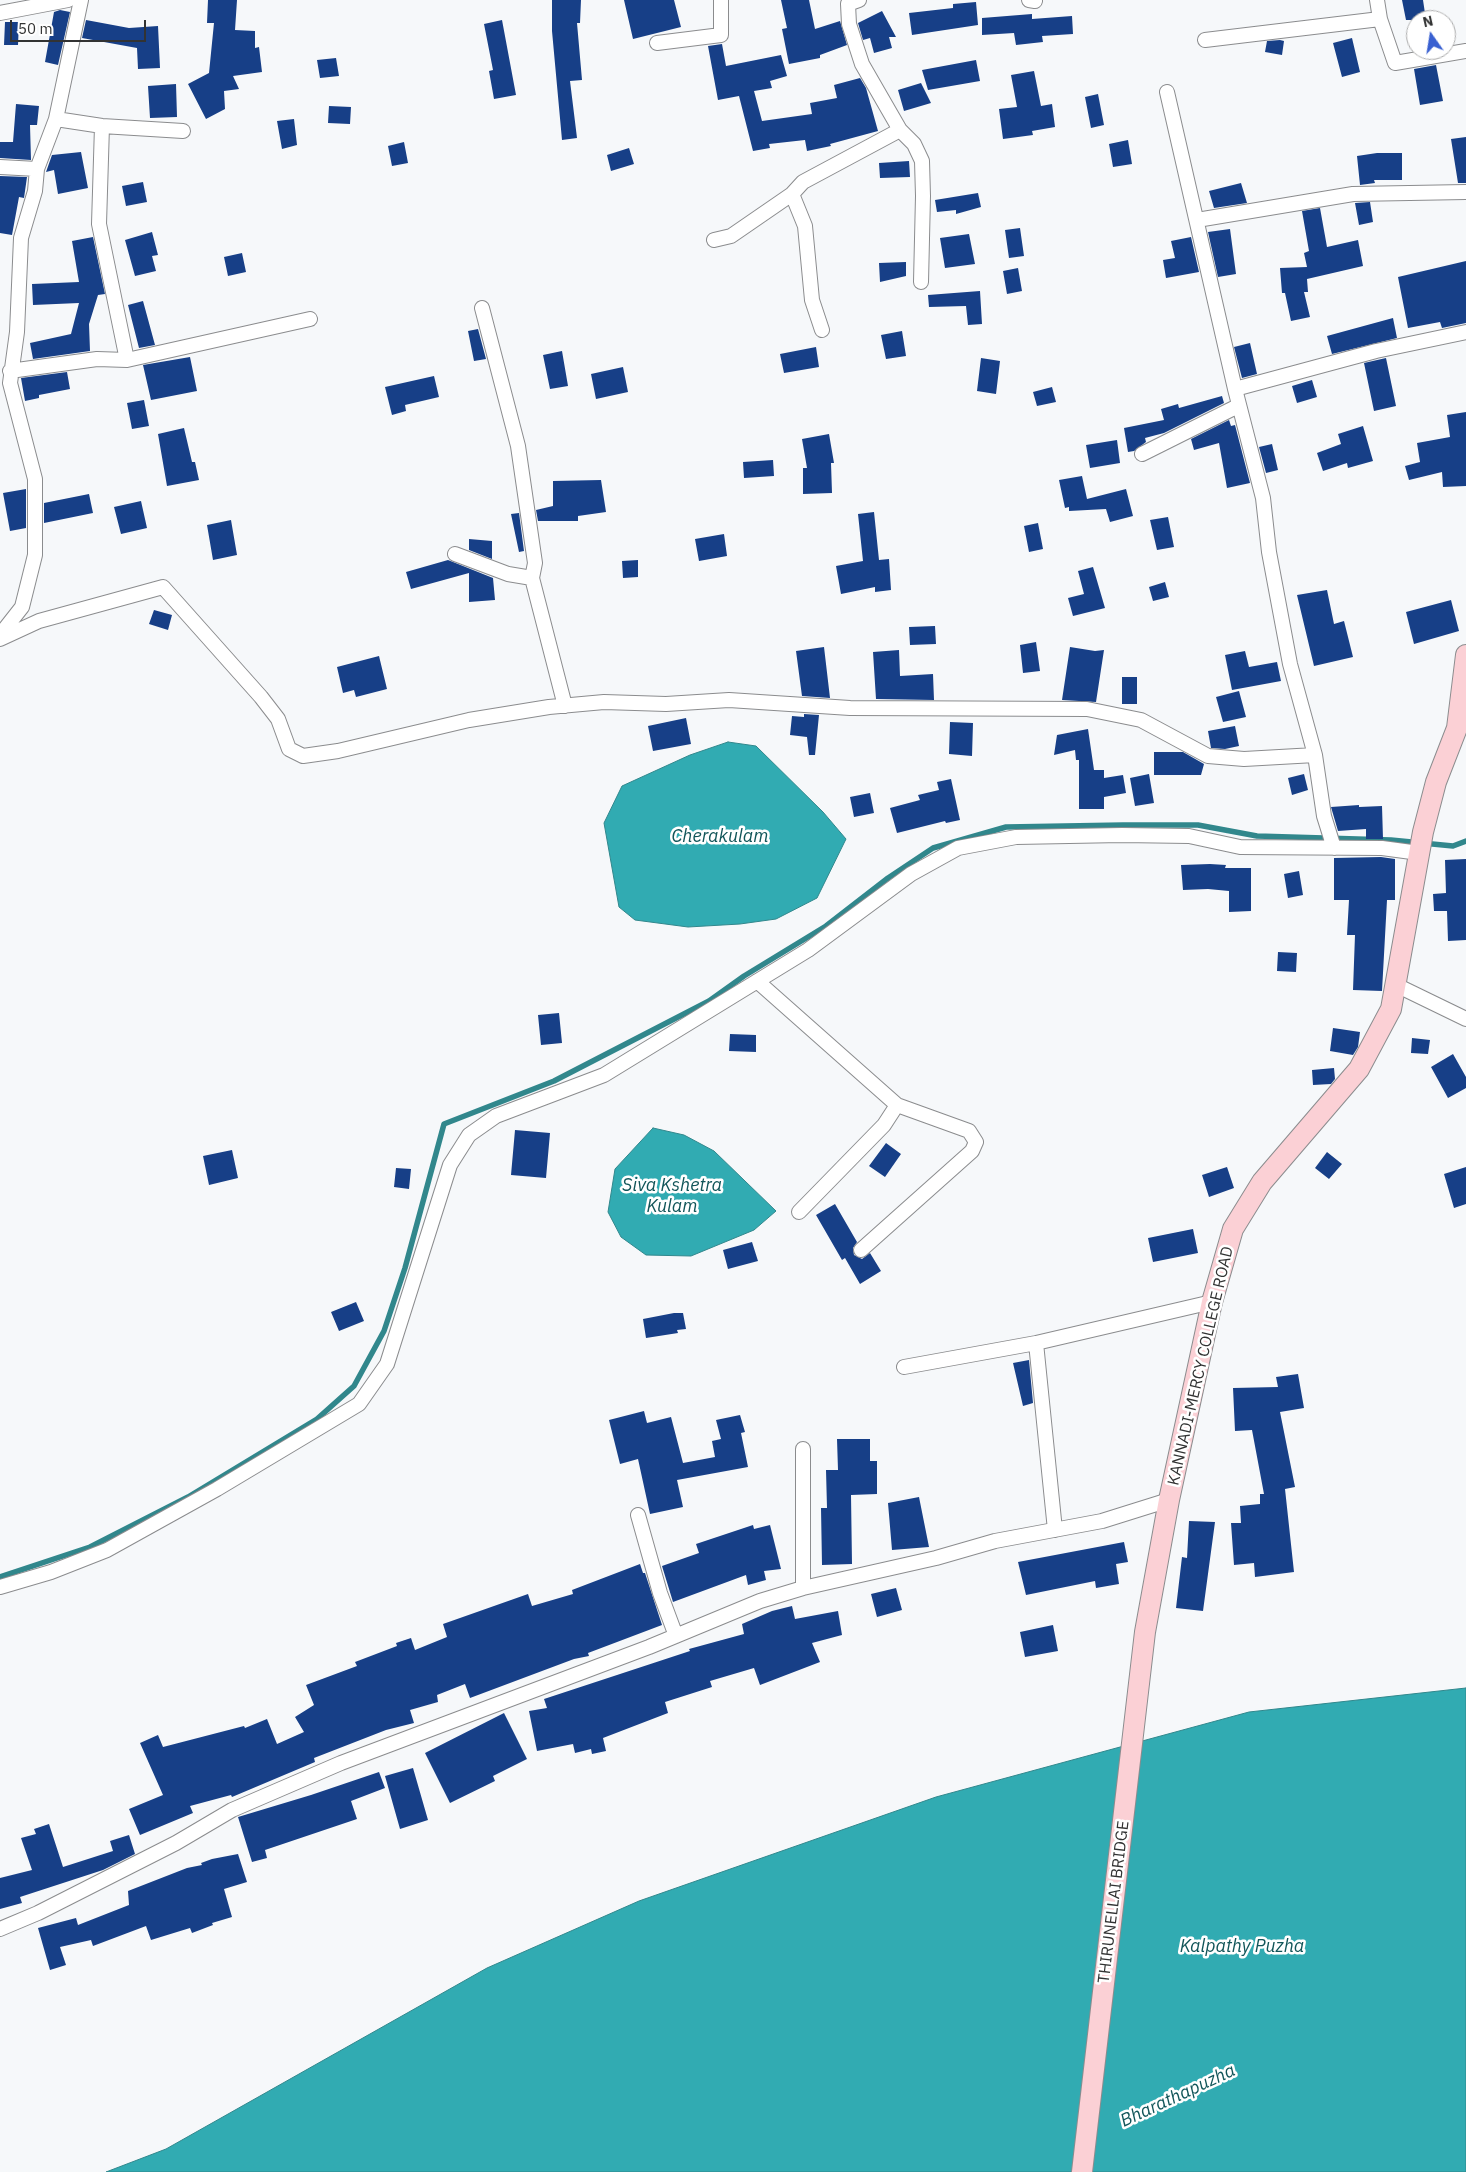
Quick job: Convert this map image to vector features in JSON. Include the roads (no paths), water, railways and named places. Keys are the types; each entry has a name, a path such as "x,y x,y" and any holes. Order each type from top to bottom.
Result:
{"main road":[{"path":"1461,725 1466,655"},
{"name":"KANNADI-MERCY COLLEGE ROAD","path":"1145,1632 1169,1500 1212,1302 1233,1229 1262,1182 1359,1069 1391,1009 1423,832 1436,782 1461,725"},
{"name":"THIRUNELLAI BRIDGE","path":"1082,2172 1145,1632"}],"street":[{"path":"0,13 68,0"},
{"path":"0,635 22,607 36,555 35,479 10,383 10,371 17,332 21,238 35,192 37,169 56,118 81,0"},
{"path":"658,43 721,35 721,0"},
{"path":"859,0 848,4 849,24 862,64 900,130 914,144 922,161 921,282"},
{"path":"1377,0 1380,19 1395,63 1466,51"},
{"path":"1205,40 1380,19"},
{"path":"1167,92 1238,406 1262,498 1269,552 1284,636 1315,755 1324,816 1334,848"},
{"path":"56,118 102,126 183,131"},
{"path":"102,126 99,224 127,360"},
{"path":"714,240 731,236 792,194 803,182 900,130"},
{"path":"0,167 37,169"},
{"path":"1197,220 1353,194 1466,192"},
{"path":"792,194 805,226 812,300 822,330"},
{"path":"482,308 518,446 535,563 532,578 564,706"},
{"path":"10,371 97,359 127,360 310,319"},
{"path":"1235,389 1376,351 1466,332"},
{"path":"1142,454 1238,406"},
{"path":"455,554 508,574 532,578"},
{"path":"0,639 48,619 163,587 261,697 278,720 289,749 303,756 338,751 469,720 564,706 604,702 666,704 730,700 850,708 1088,708 1141,720 1208,756 1244,759 1315,755"},
{"path":"0,1587 51,1572 108,1550 217,1489 359,1404 387,1364 450,1165 469,1135 496,1116 604,1075 808,950 855,918 911,874 958,848 1016,836 1122,835 1189,836 1240,847 1382,848 1419,853"},
{"path":"757,981 897,1106 969,1131 976,1142 972,1151 861,1250"},
{"path":"1396,985 1466,1019"},
{"path":"799,1212 884,1125 897,1106"},
{"path":"904,1367 1036,1343 1212,1302"},
{"path":"1036,1343 1054,1530"},
{"path":"803,1449 803,1588"},
{"path":"0,1929 38,1913 176,1843 232,1810 341,1763 676,1636 760,1601 803,1588 936,1558 996,1541 1102,1521 1169,1500"},
{"path":"638,1515 660,1593 676,1636"}],"water":[{"name":"Cherakulam","path":"728,742 756,746 823,812 846,839 817,898 776,919 740,924 688,927 635,920 619,907 604,823 622,786 690,755"},
{"name":"Siva Kshetra Kulam","path":"653,1128 684,1135 714,1151 776,1211 754,1230 691,1256 646,1255 621,1237 608,1212 615,1169"},
{"name":"Kalpathy Puzha","path":"1466,1688 1466,2172 106,2172 166,2149 487,1968 639,1901 936,1797 1249,1712"}],"waterway":[{"path":"0,1577 90,1547 188,1497 317,1419 354,1386 384,1331 405,1268 444,1124 554,1081 709,1001 744,976 826,926 888,878 933,848 1006,827 1123,825 1198,825 1257,836 1391,840 1453,846 1466,841"}],"water label":[{"name":"Bharathapuzha","path":"1178,2096"}]}
